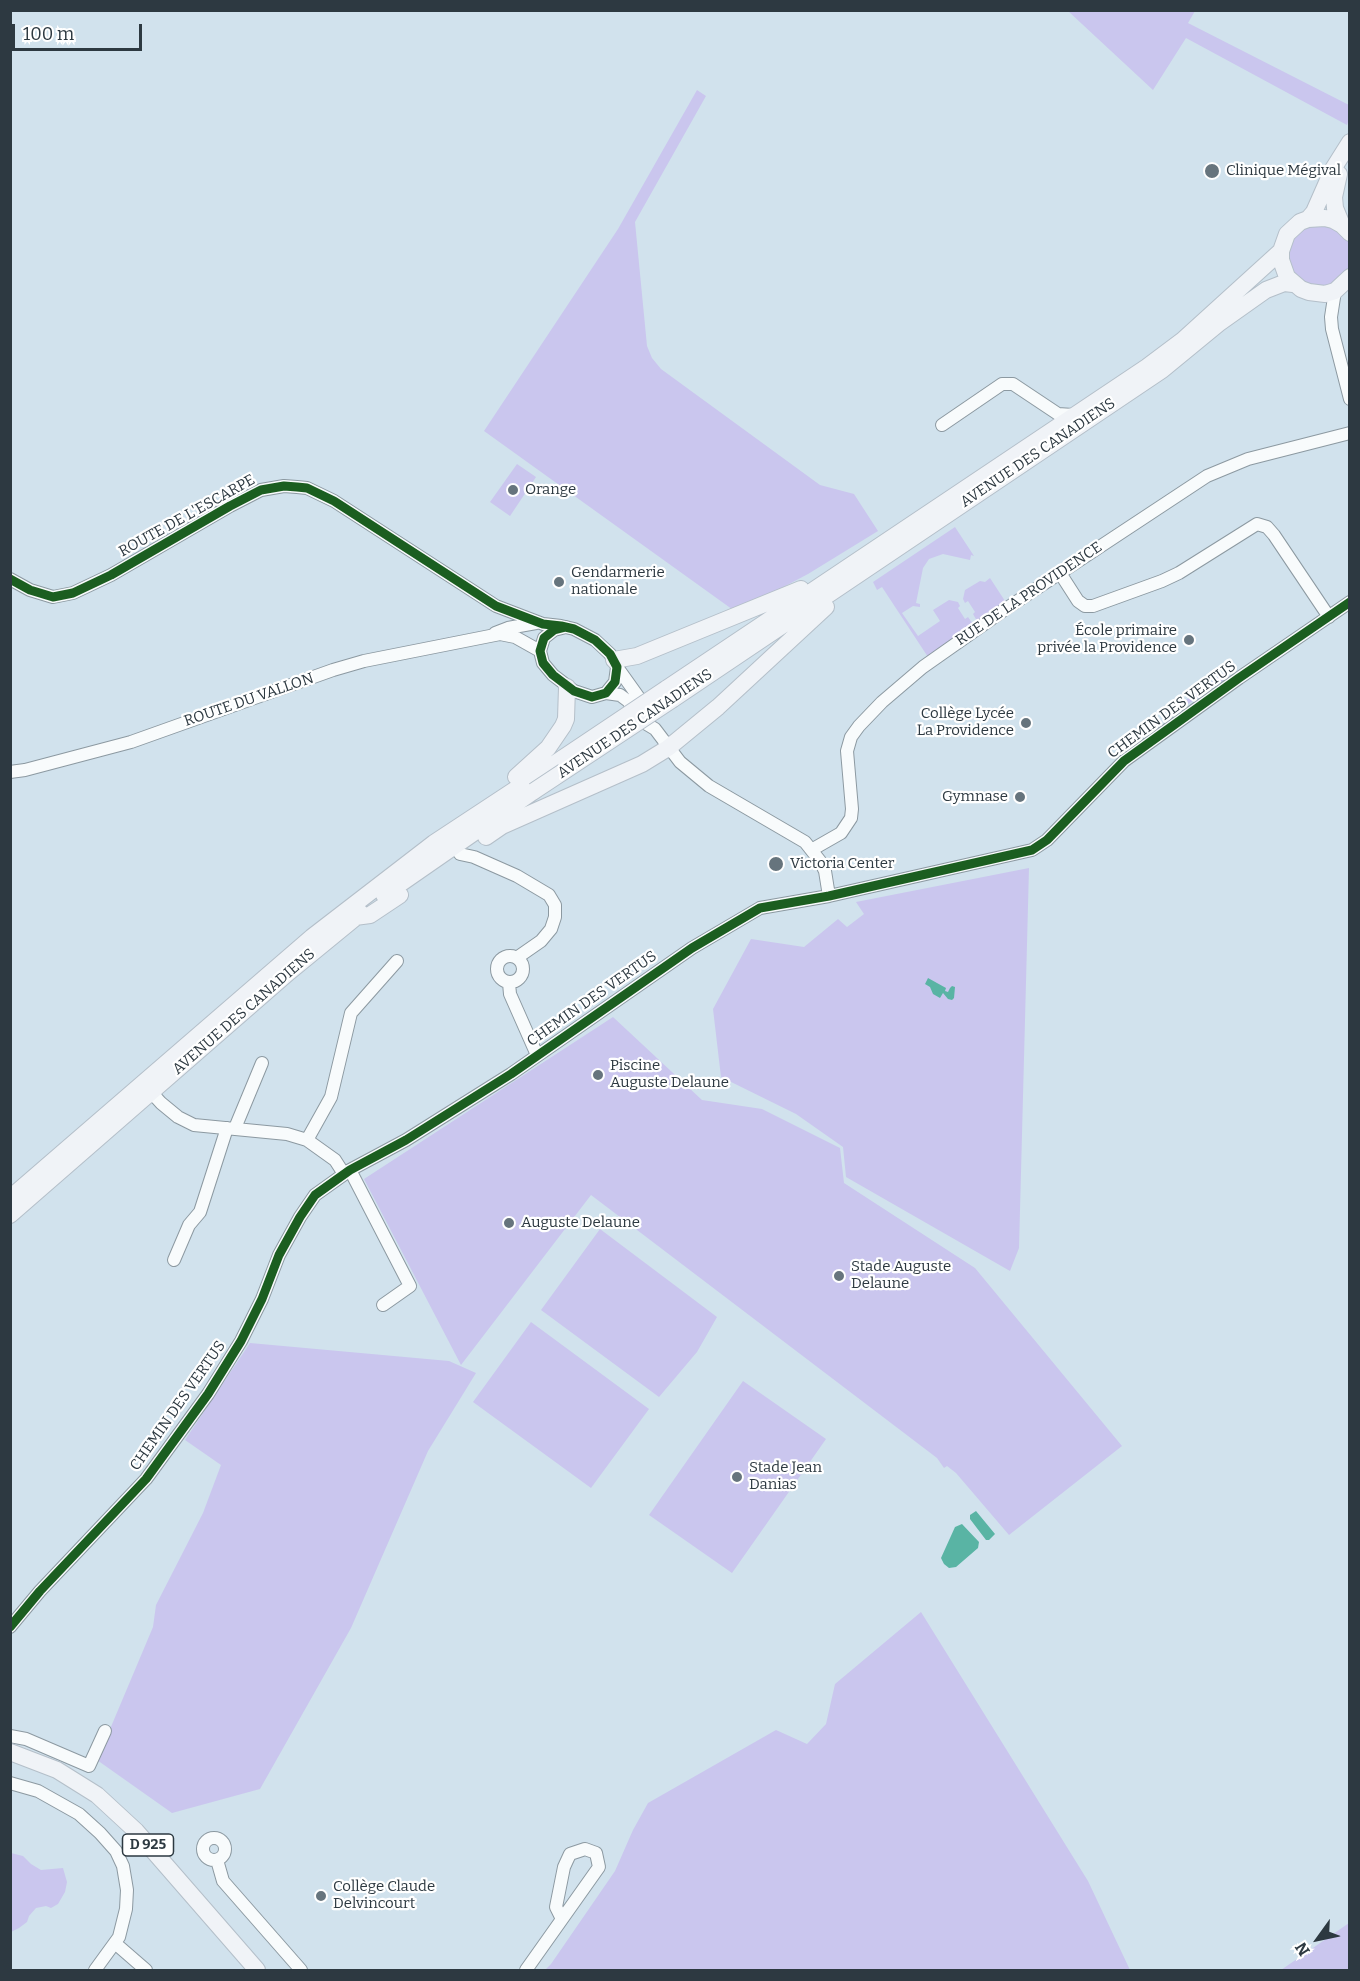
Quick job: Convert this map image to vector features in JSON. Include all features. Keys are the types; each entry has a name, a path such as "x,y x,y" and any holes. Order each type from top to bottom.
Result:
{"main road":[{"name":"AVENUE DES CANADIENS","path":"10,1215 355,917 811,591 1147,367 1183,340 1281,251 1283,242 1293,228 1308,219 1314,212 1349,142"},
{"path":"1346,229 1335,208 1334,197 1349,142"},
{"path":"1308,219 1325,218 1346,229"},
{"path":"1281,251 1283,269 1293,284 1300,289 1325,294 1335,291 1350,278"},
{"name":"AVENUE DES CANADIENS","path":"10,1198 312,937 434,843 563,758 841,587 1162,370 1218,324 1266,290 1284,283 1293,284"},
{"path":"355,917 370,915 502,826 629,770 668,748 718,707 828,605 841,587"},
{"path":"616,663 800,589 811,591"},
{"path":"434,843 531,765 548,748 566,718 567,687"},
{"name":"D 925","path":"10,1752 57,1770 98,1795 136,1830 257,1971"}],"street":[{"path":"1335,291 1331,317 1334,340 1350,399"},
{"path":"1314,293 1331,317"},
{"path":"942,425 1002,384 1013,384 1058,414 1073,415"},
{"path":"1046,404 1051,417 1047,433"},
{"name":"RUE DE LA PROVIDENCE","path":"813,849 841,833 851,818 847,752 851,737 882,702 923,667 1207,476 1248,459 1350,433"},
{"name":"ROUTE DE L'ESCARPE","path":"10,579 30,590 53,597 73,593 111,575 246,497 261,490 284,486 307,488 334,501 496,606 538,622 566,627"},
{"path":"1060,573 1078,601 1085,606 1093,606 1179,573 1257,524 1267,527 1275,535 1329,617"},
{"name":"CHEMIN DES VERTUS","path":"10,1628 40,1591 146,1479 208,1394 242,1341 279,1255 300,1217 315,1196 347,1172 406,1140 537,1055 692,948 743,916 760,908 829,896 1032,850 1047,840 1124,761 1230,684 1350,602"},
{"name":"ROUTE DE L'ESCARPE","path":"496,606 512,632"},
{"name":"ROUTE DU VALLON","path":"10,772 131,742 333,670 381,657 512,632 538,622"},
{"path":"655,729 645,723 628,701 620,695 606,693 592,697 581,694 567,687 548,670 540,657 540,651 549,634 566,627 585,633 595,640 616,663 653,718 655,729 668,748 691,772 714,789 795,835 813,849 825,871 829,896"},
{"path":"512,632 540,651"},
{"path":"606,693 615,682 616,663"},
{"path":"460,854 474,857 518,876 549,895 555,905 555,917 551,929 524,964 523,975 518,981 509,983 501,979 497,972 498,963 510,955 524,964"},
{"path":"307,1140 331,1097 351,1013 397,961"},
{"path":"509,983 510,994 537,1055"},
{"path":"174,1260 189,1225 200,1212 231,1128 262,1063"},
{"path":"151,1092 178,1117 194,1125 287,1134 307,1140 335,1160 347,1172 410,1286 383,1305"},
{"path":"10,1736 26,1739 89,1766 105,1731"},
{"path":"10,1784 38,1791 79,1814 116,1851 123,1866 127,1890 126,1909 116,1944 95,1971"},
{"path":"526,1971 599,1867 596,1854 585,1849 570,1854 564,1867 556,1907 562,1919"},
{"path":"217,1860 223,1881 301,1971"},
{"path":"116,1944 146,1971"}],"shaded area":[{"path":"1068,11 1195,11 1188,23 1349,105 1347,125 1186,38 1153,90"},
{"path":"697,90 706,96 635,222 647,346 652,358 661,369 820,485 854,494 878,531 808,574 736,612 484,431 618,229"},
{"path":"1316,222 1345,234 1349,243 1349,267 1345,275 1327,287 1316,288 1297,279 1286,260 1296,230"},
{"name":"Orange","path":"517,464 536,477 510,516 490,502"},
{"path":"955,527 974,556 971,555 970,560 943,554 929,559 923,568 916,603 920,604 920,607 913,606 902,613 918,636 940,621 933,610 949,600 958,602 960,606 958,608 965,619 968,617 973,624 928,657 882,587 877,590 873,582"},
{"path":"990,578 1005,601 977,621 973,614 975,612 968,601 965,603 963,599 965,590"},
{"path":"1224,673 1229,677 1176,712 1176,707"},
{"path":"1029,868 1019,1248 1010,1271 846,1177 843,1147 796,1114 721,1077 713,1009 751,939 804,947 838,919 847,927 864,914 856,902"},
{"path":"928,978 946,988 945,991 948,992 952,986 955,987 954,998 948,999 943,993 940,998 933,994 930,987 925,984"},
{"name":"Stade Auguste Delaune","path":"613,1017 702,1100 762,1109 840,1148 844,1183 975,1268 1122,1446 1009,1535 956,1473 947,1466 944,1468 937,1458 591,1195 461,1365 364,1179"},
{"path":"600,1229 717,1317 697,1352 659,1397 541,1310"},
{"path":"531,1322 649,1409 591,1488 473,1402"},
{"path":"250,1343 449,1361 476,1373 428,1451 351,1628 260,1789 172,1813 97,1760 153,1627 156,1605 203,1513 221,1465 185,1440"},
{"name":"Stade Jean Danias","path":"743,1381 826,1439 732,1573 649,1515"},
{"path":"976,1511 995,1534 989,1540 986,1540 970,1519 970,1515"},
{"path":"962,1524 979,1542 978,1548 956,1567 949,1568 941,1558 955,1527"},
{"path":"921,1612 1088,1881 1130,1970 545,1970 615,1871 648,1803 776,1730 807,1744 826,1724 835,1684"},
{"path":"11,1853 23,1856 41,1870 63,1868 67,1882 65,1892 58,1904 51,1908 46,1906 36,1908 27,1922 11,1932"},
{"path":"1349,1923 1349,1970 1281,1970"}],"cycle path":[{"path":"10,579 30,590 53,597 73,593 111,575 261,490 284,486 297,487 307,488 334,501 496,606 543,624 561,626 574,629 595,640 610,654 617,667 615,682 606,693 592,697 574,691 553,675 543,663 540,651 544,638 554,630 566,627"},
{"path":"10,1627 40,1591 146,1479 208,1394 241,1341 262,1299 279,1255 315,1195 350,1170 406,1140 511,1074 692,948 760,908 829,896 1032,850 1047,840 1124,761 1350,602"}],"place":[{"name":"Clinique Mégival","path":"1212,171"},
{"name":"Orange","path":"513,490"},
{"name":"Gendarmerie nationale","path":"559,582"},
{"name":"École primaire privée la Providence","path":"1189,640"},
{"name":"Collège Lycée La Providence","path":"1026,723"},
{"name":"Gymnase","path":"1020,797"},
{"name":"Victoria Center","path":"776,864"},
{"name":"Piscine Auguste Delaune","path":"598,1075"},
{"name":"Auguste Delaune","path":"509,1223"},
{"name":"Stade Auguste Delaune","path":"839,1276"},
{"name":"Stade Jean Danias","path":"737,1477"},
{"name":"Collège Claude Delvincourt","path":"321,1896"}]}
